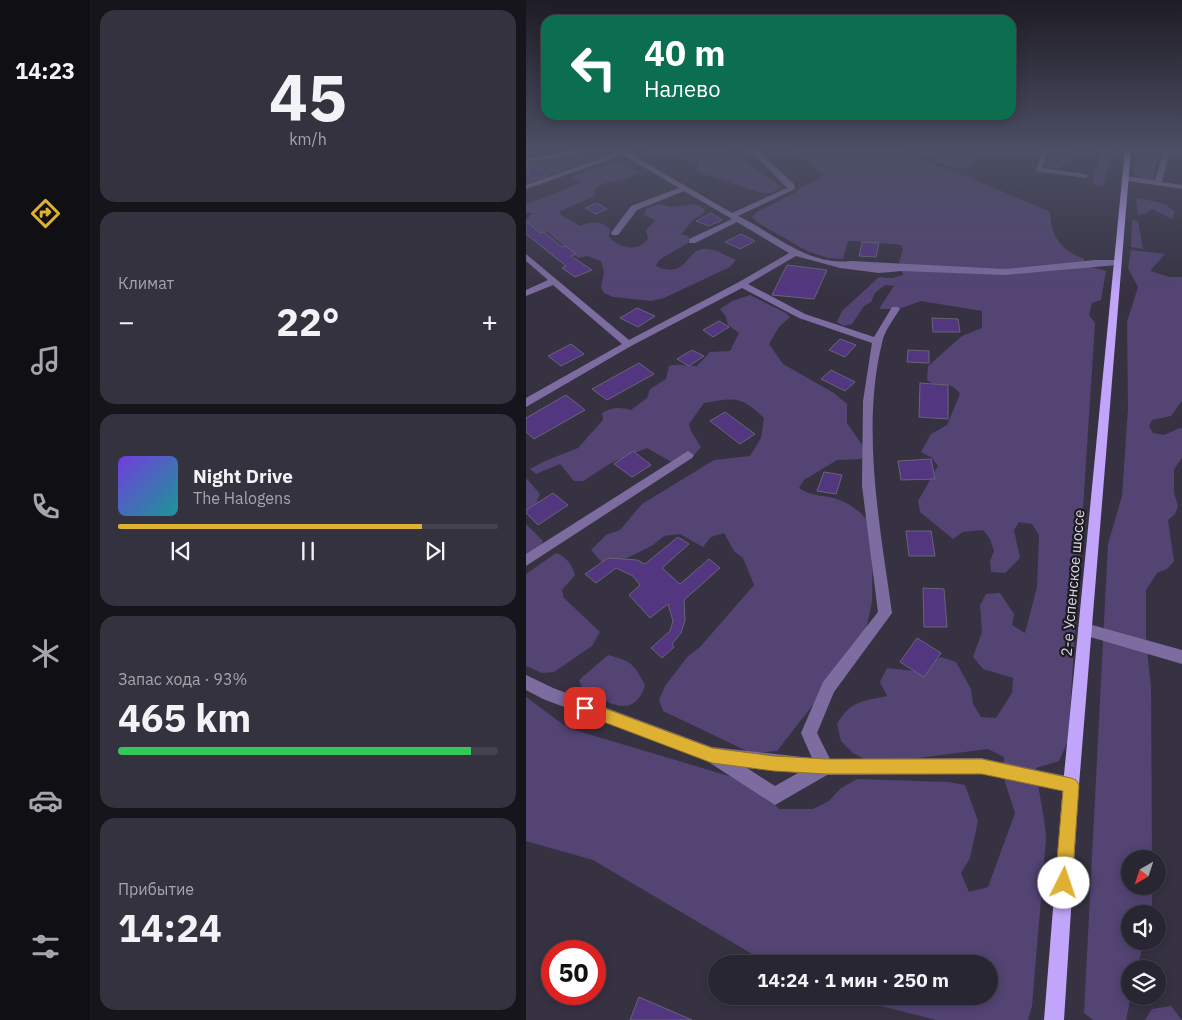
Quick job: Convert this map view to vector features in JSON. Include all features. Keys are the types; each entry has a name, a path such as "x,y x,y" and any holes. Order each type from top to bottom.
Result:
{"main road":[{"name":"2-е Успенское шоссе","path":"1054,1020 1071,785 1123,197"}],"street":[{"path":"615,233 634,208 664,197"},
{"path":"697,197 795,254 820,262 872,272 889,272 902,268 1005,272 1117,262"},
{"path":"692,241 776,197"},
{"path":"526,403 628,344 795,254"},
{"path":"526,257 628,344"},
{"path":"526,293 554,281"},
{"path":"742,284 802,316 877,341"},
{"path":"826,767 809,733 828,687 885,613 868,486 868,401 877,341 895,309"},
{"path":"526,561 688,455"},
{"path":"1085,629 1182,657"},
{"path":"526,682 548,694 712,755 776,796 826,767"},
{"path":"712,755 826,767 982,766 1071,785"}],"shaded area":[{"path":"545,197 594,197 560,211 561,215 580,226 592,223 602,224 610,229 609,237 613,241 623,246 634,247 640,246 648,238 646,231 655,220 644,215 646,209 658,204 672,207 695,204 705,209 704,213 694,219 681,234 689,237 688,243 659,260 656,266 675,269 700,249 714,250 736,260 730,267 664,298 651,301 613,297 604,293 601,287 604,272 601,261 587,256 578,258 547,232 536,233 526,228 526,220 532,213 526,213 526,204"},
{"path":"787,197 1014,197 1050,212 1052,229 1063,247 1084,259 1084,265 1106,271 1101,300 1092,303 1089,315 1095,323 1068,741 1059,761 1036,768 1046,839 1032,1006 1028,1020 936,1020 877,1005 998,1005 998,955 754,955 593,860 526,841 526,697 568,728 756,784 779,809 813,809 829,801 841,788 857,779 948,782 965,785 978,821 970,858 961,873 969,892 988,887 1015,813 1003,776 1004,757 988,749 903,760 870,762 853,753 841,741 837,724 852,706 864,701 887,696 880,682 887,668 916,671 941,657 956,662 971,689 973,704 981,717 996,718 1012,693 1013,678 983,669 973,657 982,632 980,605 986,594 1000,593 1014,614 1012,625 1025,633 1037,587 1039,535 1032,524 1019,522 1014,530 1020,558 1005,573 991,572 990,561 994,551 990,539 983,530 963,532 953,539 920,512 918,501 938,466 931,457 921,452 931,434 947,425 960,394 952,386 935,385 927,380 928,366 962,336 982,328 982,311 921,301 899,309 879,309 894,286 885,285 875,293 871,302 864,306 852,324 844,326 837,322 842,311 879,277 892,278 903,275 899,262 903,250 901,245 848,241 843,259 828,258 807,251 757,222 752,217 757,212"},
{"path":"1136,199 1165,204 1175,212 1172,219 1152,209 1138,215"},
{"path":"1132,220 1138,221 1143,249 1131,247"},
{"path":"1131,250 1165,254 1150,271 1170,277 1182,277 1182,401 1171,416 1152,420 1149,426 1153,433 1164,435 1180,428 1182,429 1182,458 1174,469 1174,493 1178,506 1175,514 1168,520 1174,561 1167,569 1157,573 1146,590 1146,642 1151,687 1152,850 1121,850 1121,895 1152,895 1152,903 1152,905 1121,905 1121,950 1142,950 1139,960 1121,960 1121,1005 1129,1005 1126,1020 1093,1020 1084,1013 1108,544 1122,496 1128,408 1127,322 1138,287 1128,268"},
{"path":"750,295 786,313 790,317 779,327 769,344 783,364 834,393 847,404 847,423 867,452 861,459 837,460 804,480 799,488 812,494 834,498 846,503 873,525 872,602 864,639 777,751 751,753 663,711 659,700 665,686 688,656 700,647 754,585 743,558 734,551 724,533 711,537 703,547 680,534 664,536 653,545 607,568 591,550 606,535 620,530 642,504 714,460 750,456 761,438 764,418 749,405 737,400 730,399 704,403 689,424 701,447 694,455 675,464 647,448 611,463 583,481 574,481 560,464 536,474 530,469 578,448 603,420 602,413 616,408 631,410 647,398 650,389 666,379 669,366 697,366 710,352 730,351 739,333 728,325 726,317 720,309 732,301"},
{"path":"526,478 540,494 535,506 526,513"},
{"path":"526,524 543,541 537,556 526,562"},
{"path":"556,553 568,562 575,575 562,590 564,598 600,632 592,646 554,672 542,673 526,666 526,574"},
{"path":"608,655 628,662 638,672 645,685 634,703 627,706 619,706 583,690 579,680"},
{"path":"1171,1006 1182,1020 1145,1020 1152,1009"}],"building":[{"path":"597,203 607,209 595,214 585,208"},
{"path":"711,213 722,220 709,226 696,221"},
{"path":"526,221 540,233 544,232 562,247 566,246 576,254 571,256 592,270 575,277 562,268 566,266 526,234"},
{"path":"741,234 755,241 740,249 725,242"},
{"path":"862,242 879,243 876,257 859,256"},
{"path":"787,265 827,270 814,299 772,295"},
{"path":"637,308 655,316 638,327 620,318"},
{"path":"932,318 958,319 960,332 933,332"},
{"path":"719,321 729,327 713,337 703,330"},
{"path":"840,339 856,345 845,357 829,350"},
{"path":"571,344 584,354 561,366 548,356"},
{"path":"692,350 704,356 689,366 677,359"},
{"path":"908,350 929,351 929,363 907,362"},
{"path":"639,363 654,374 607,400 592,389"},
{"path":"831,370 855,382 845,391 821,379"},
{"path":"920,383 948,385 948,419 919,417"},
{"path":"566,395 585,410 534,439 526,432 526,418"},
{"path":"725,412 755,434 740,444 710,421"},
{"path":"633,451 651,465 632,477 614,464"},
{"path":"931,459 935,479 901,480 898,461"},
{"path":"824,472 842,475 836,494 817,491"},
{"path":"553,493 568,505 538,525 526,513 526,510"},
{"path":"906,531 931,531 935,556 909,556"},
{"path":"678,537 689,544 662,568 680,584 709,559 720,568 684,600 685,620 681,633 672,644 674,647 662,658 651,648 670,631 673,621 668,604 650,618 629,595 640,585 633,576 616,568 596,583 585,574 608,558 637,560 645,564"},
{"path":"923,588 944,589 947,627 924,627"},
{"path":"917,638 941,653 924,677 900,662"},
{"path":"639,997 692,1020 630,1020"}],"route":[{"path":"585,708 712,755 826,767 982,766 1071,785 1064,883"}]}
